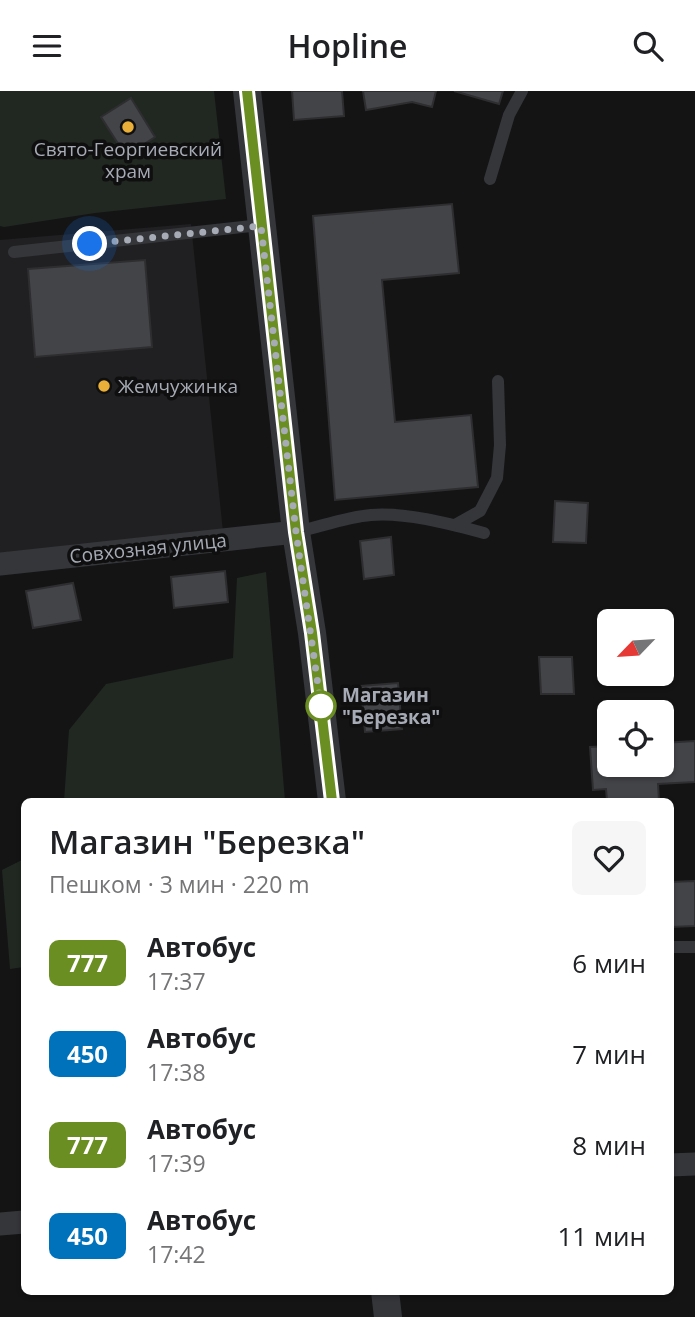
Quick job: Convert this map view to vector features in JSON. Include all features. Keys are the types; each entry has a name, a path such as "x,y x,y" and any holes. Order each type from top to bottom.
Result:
{"street":[{"path":"247,91 296,532 312,633 332,798"},
{"name":"Совхозная улица","path":"0,564 296,532"},
{"path":"674,1165 695,1164"},
{"path":"0,1224 21,1222"},
{"path":"385,1295 388,1317"}],"lane":[{"path":"490,179 509,115 522,91"},
{"path":"14,252 261,226"},
{"path":"455,525 480,511 496,478 500,445 498,381"},
{"path":"296,532 371,515 412,518 484,533"},
{"path":"674,947 695,947"}],"shaded area":[{"path":"0,91 214,91 226,199 0,226"},
{"name":"Жемчужинка","path":"191,224 223,532 0,556 0,240"},
{"path":"266,572 285,798 64,798 69,730 106,684 233,658 237,578"},
{"path":"21,860 21,967 10,969 2,870"}],"building":[{"path":"292,91 342,91 344,116 294,120"},
{"path":"363,91 436,91 432,107 412,102 366,110"},
{"path":"454,91 503,91 499,104"},
{"name":"Свято-Георгиевский храм","path":"131,98 155,137 126,156 101,117"},
{"path":"452,204 459,273 382,280 395,422 471,415 478,487 335,500 313,216"},
{"path":"145,260 152,347 35,357 28,269"},
{"path":"555,501 588,503 586,543 553,542"},
{"path":"391,537 394,575 364,579 360,541"},
{"path":"225,571 228,602 174,608 171,577"},
{"path":"73,583 81,620 33,628 26,591"},
{"path":"539,657 572,657 574,694 541,694"},
{"path":"398,683 402,729 365,732 361,686"},
{"path":"695,741 695,782 658,784 659,798 607,798 606,789 593,790 590,747 597,747 597,777 674,777 674,742"},
{"path":"695,881 695,926 674,927 674,882"}],"bus line":[{"name":"777","path":"247,91 296,532 312,633 332,798"}],"place":[{"name":"Свято-Георгиевский храм","path":"128,127"},
{"name":"Жемчужинка","path":"104,386"},
{"name":"Магазин \"Березка\"","path":"321,706"}],"route":[{"path":"90,244 261,226 296,532 321,706"}]}
